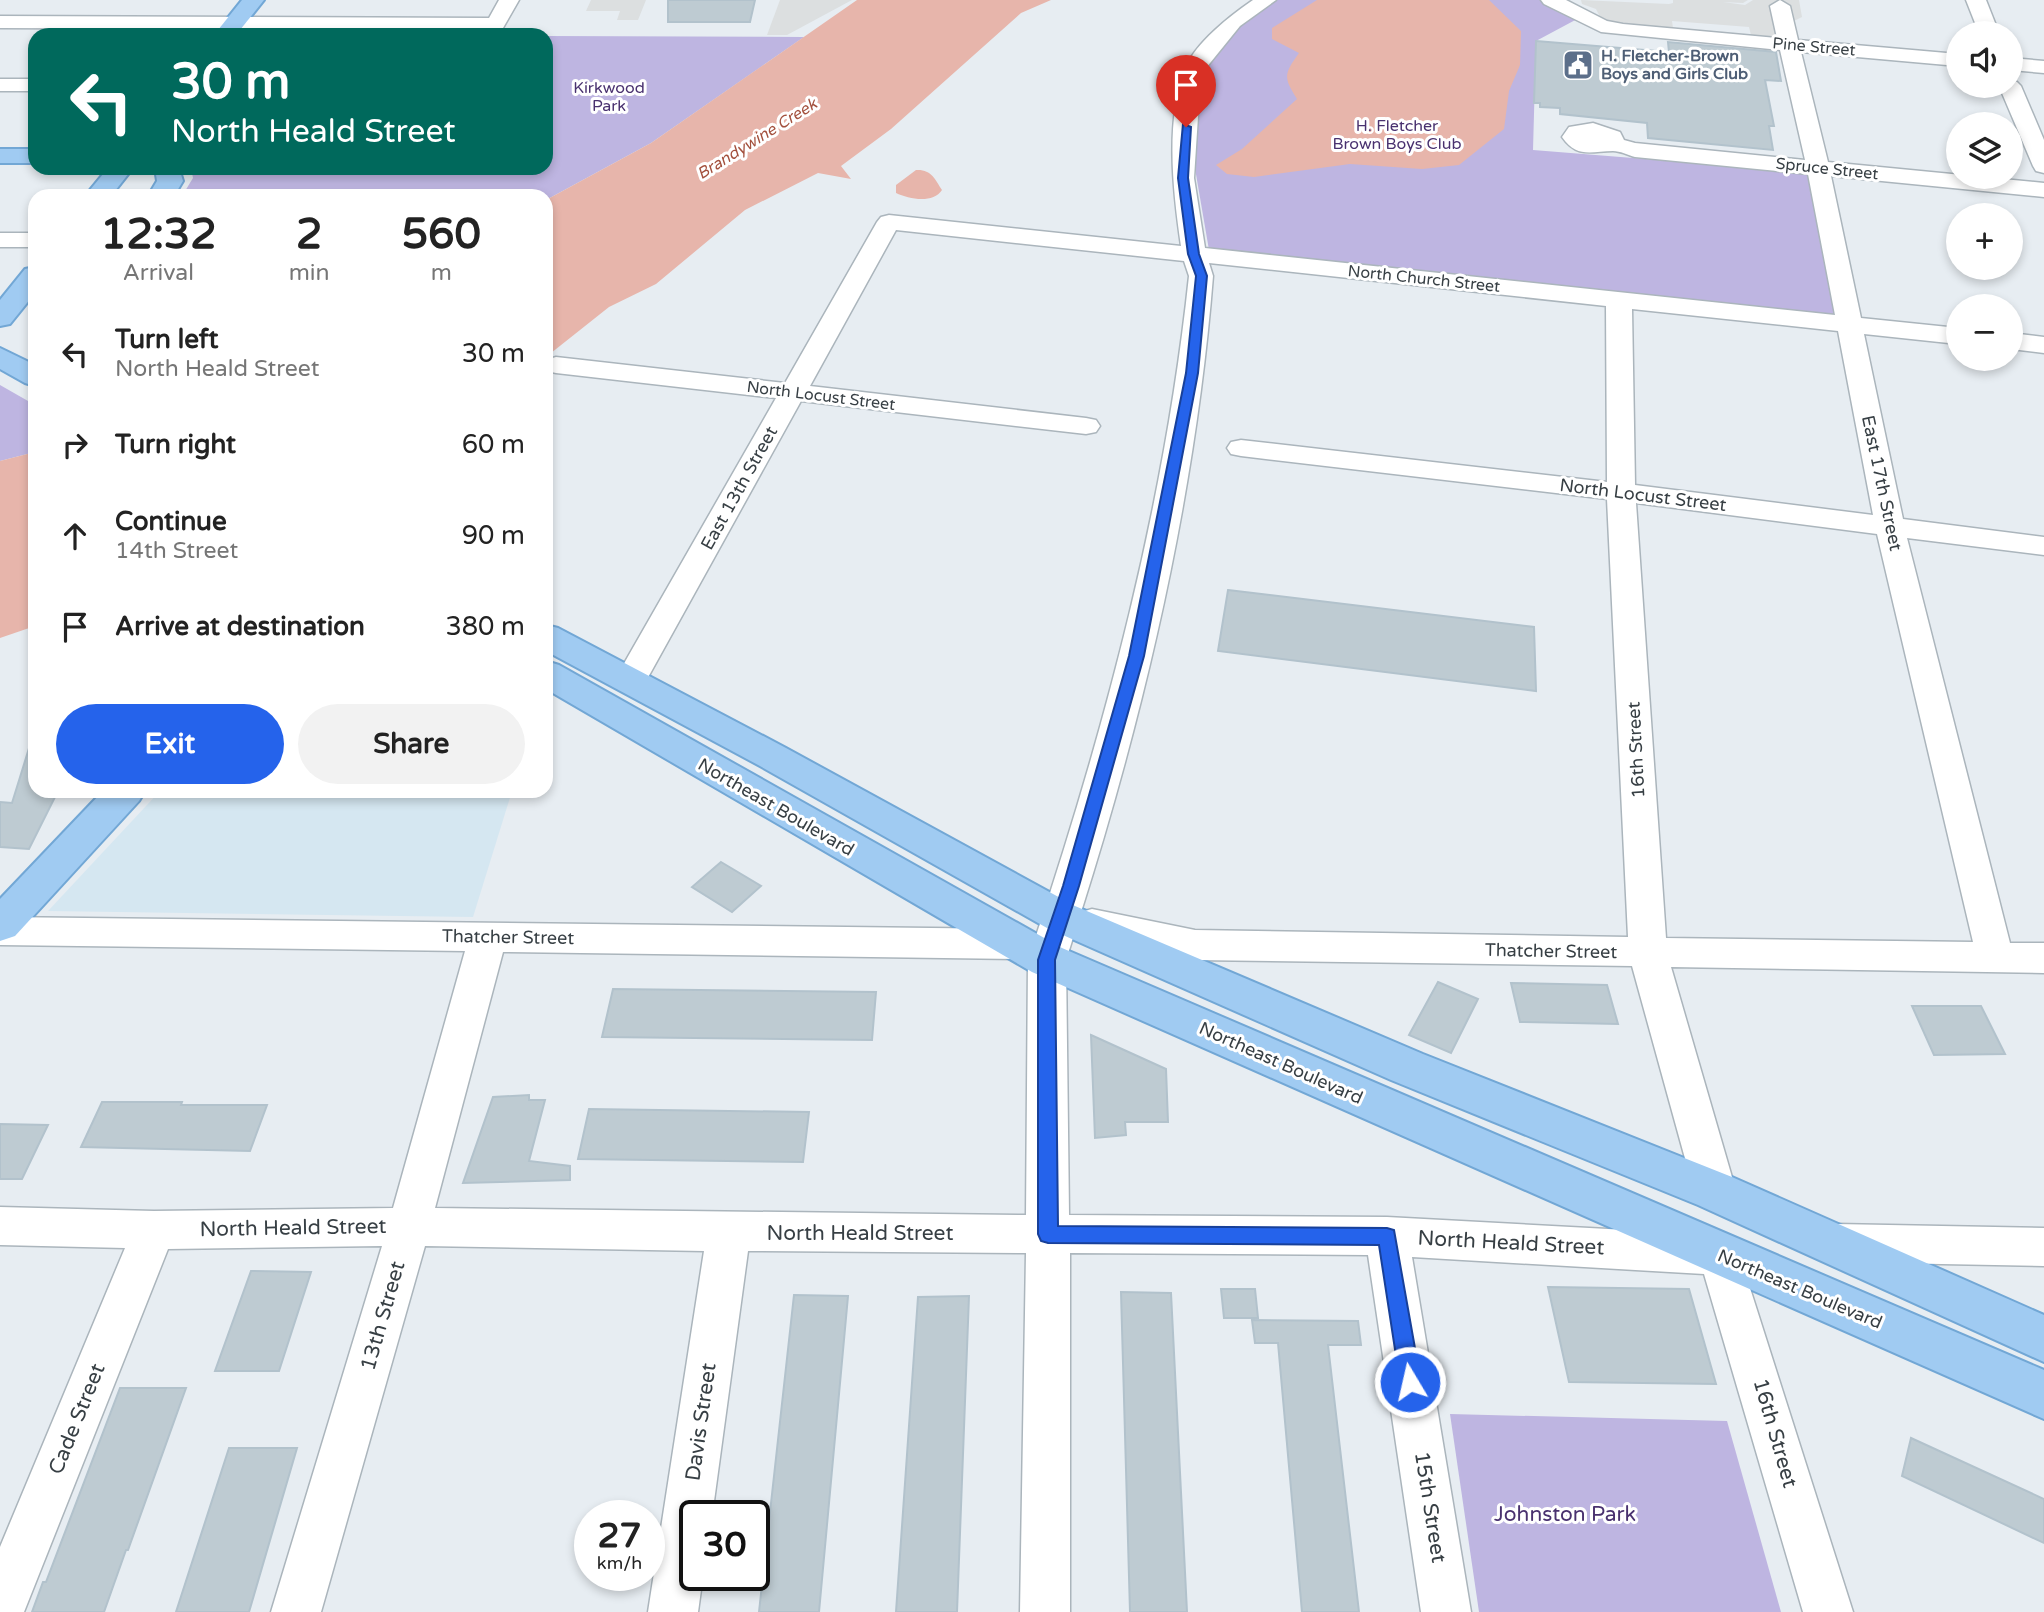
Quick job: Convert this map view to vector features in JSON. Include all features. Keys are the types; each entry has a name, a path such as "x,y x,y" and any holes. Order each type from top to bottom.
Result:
{"main road":[{"path":"231,28 253,0"},
{"path":"0,156 28,156"},
{"path":"104,189 115,175"},
{"path":"0,318 28,284"},
{"path":"0,357 28,373"},
{"path":"553,640 1066,902 1407,1067 1715,1191 2044,1339"},
{"name":"Northeast Boulevard","path":"553,677 1031,952 2044,1395"},
{"path":"0,925 119,798"},
{"path":"1720,1255 1733,1240 1747,1237 1769,1241 1992,1337 2044,1355"}],"street":[{"path":"90,23 111,0"},
{"path":"283,28 496,24 509,0"},
{"path":"1045,1612 1048,1234 1031,952 1066,902 1137,656 1192,373 1201,276 1194,254 1183,178 1188,101 1196,67 1233,22 1266,0"},
{"name":"Pine Street","path":"1551,0 1612,29 1946,59"},
{"path":"1976,0 1984,21"},
{"name":"East 17th Street","path":"1780,6 1818,169 1890,527 1995,957"},
{"path":"0,22 207,28"},
{"path":"2023,65 2044,67"},
{"path":"0,85 28,85"},
{"path":"2019,98 2034,119 2044,166"},
{"name":"Spruce Street","path":"1611,144 1635,150 2044,190"},
{"name":"North Church Street","path":"889,222 1946,335"},
{"name":"East 13th Street","path":"630,681 889,222"},
{"path":"0,240 28,240"},
{"name":"16th Street","path":"1619,300 1621,492 1648,954 1715,1191"},
{"path":"2023,342 2044,345"},
{"name":"North Locust Street","path":"556,365 1086,426"},
{"name":"North Locust Street","path":"1241,448 1621,492 2044,547"},
{"name":"Thatcher Street","path":"1066,902 1195,945 2044,958"},
{"name":"Thatcher Street","path":"0,931 488,937 1031,952"},
{"name":"13th Street","path":"296,1612 409,1227 488,937"},
{"name":"North Heald Street","path":"4,1235 409,1227 1387,1236 1720,1255"},
{"name":"Cade Street","path":"0,1608 154,1230"},
{"name":"Davis Street","path":"673,1612 729,1232"},
{"name":"15th Street","path":"1387,1236 1446,1612"},
{"path":"1833,1243 2044,1247"},
{"name":"16th Street","path":"1720,1255 1828,1612"}],"shaded area":[{"path":"591,0 646,0 638,20 617,20 620,11 586,11"},
{"path":"780,0 852,0 787,35 767,35"},
{"path":"1581,0 1669,4 1673,3 1673,0 1748,0 1743,3 1723,2 1745,5 1753,0 1799,0 1802,17 1794,21 1797,32 1784,37 1751,35 1749,27 1672,21 1673,28 1613,22 1600,17 1596,9 1582,4"},
{"path":"153,798 510,798 473,917 48,911"}],"green space":[{"name":"H. Fletcher Brown Boys Club","path":"1273,0 1543,0 1579,18 1536,41 1533,150 1807,172 1837,318 1209,250 1192,151 1195,70 1243,15"},
{"name":"Kirkwood Park","path":"553,36 804,37 651,143 553,196 553,189 186,189 192,175 553,175"},
{"path":"0,385 28,401 28,454 0,461"},
{"name":"Johnston Park","path":"1450,1414 1727,1421 1781,1612 1479,1612"}],"water":[{"name":"Brandywine Creek","path":"857,0 1051,0 1021,13 891,129 841,166 851,179 818,173 745,210 656,284 609,307 553,351 553,196 651,143"},
{"path":"1317,0 1489,0 1521,31 1520,65 1509,91 1504,129 1459,165 1422,169 1350,164 1254,177 1227,174 1216,165 1242,149 1297,99 1287,76 1299,53 1272,39 1272,28"},
{"path":"916,170 925,171 932,176 942,190 927,199 896,193 896,185"},
{"path":"28,454 28,628 0,638 0,461"}],"building":[{"path":"668,0 755,0 750,22 668,22"},
{"path":"1536,41 1669,52 1668,42 1776,52 1781,81 1765,80 1774,126 1769,126 1773,150 1648,138 1647,123 1560,114 1560,108 1540,107 1540,103 1534,103"},
{"path":"1228,590 1534,627 1536,691 1218,651"},
{"path":"28,751 28,798 54,798 29,849 0,847 0,802 12,803"},
{"path":"721,862 761,886 732,912 692,887"},
{"path":"1438,982 1478,999 1451,1053 1409,1035"},
{"path":"1511,983 1607,985 1618,1024 1520,1022"},
{"path":"613,989 876,992 872,1040 602,1037"},
{"path":"1912,1006 1981,1006 2005,1054 1934,1055"},
{"path":"1091,1035 1166,1069 1168,1122 1125,1122 1126,1135 1095,1138"},
{"path":"529,1095 529,1100 545,1100 529,1161 570,1166 570,1180 463,1183 493,1097"},
{"path":"102,1102 267,1105 250,1151 81,1147"},
{"path":"589,1109 809,1112 803,1162 578,1159"},
{"path":"0,1124 48,1125 22,1179 0,1179"},
{"path":"251,1271 311,1272 279,1371 215,1371"},
{"path":"1548,1287 1689,1289 1716,1384 1569,1382"},
{"path":"1221,1289 1255,1289 1258,1318 1224,1318"},
{"path":"1121,1292 1171,1293 1187,1612 1130,1612"},
{"path":"794,1295 848,1296 819,1612 759,1612 761,1591 770,1591 770,1512"},
{"path":"969,1296 957,1612 896,1612 918,1297"},
{"path":"1252,1320 1358,1321 1361,1345 1328,1345 1359,1612 1302,1612 1278,1343 1255,1343"},
{"path":"120,1388 186,1388 104,1612 32,1612 43,1582 46,1582"},
{"path":"1911,1438 2044,1499 2044,1543 1902,1476"},
{"path":"229,1448 297,1448 249,1612 176,1612"}],"place":[{"name":"H. Fletcher-Brown Boys and Girls Club","path":"1578,65"}],"route":[{"path":"1186,127 1183,178 1194,254 1201,276 1192,373 1137,656 1047,960 1048,1234 1387,1236 1410,1382"}]}
